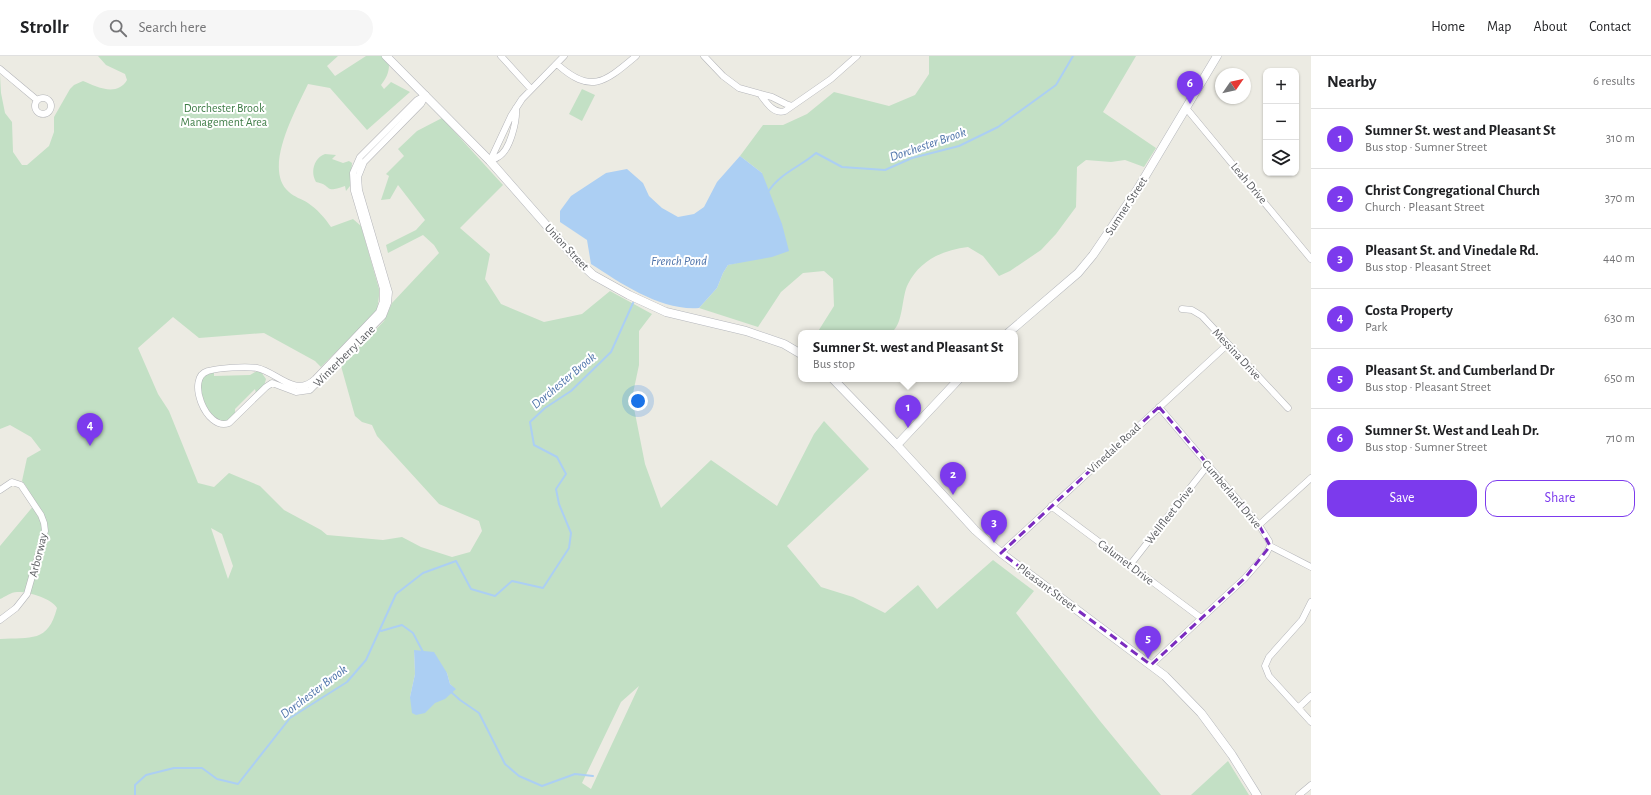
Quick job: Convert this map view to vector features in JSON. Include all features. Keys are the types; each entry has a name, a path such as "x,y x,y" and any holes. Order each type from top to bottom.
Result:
{"main road":[{"name":"Union Street","path":"386,56 490,161 585,268 606,282 666,312 746,331 784,344 798,352"},
{"name":"Sumner Street","path":"1012,330 1074,277 1093,254 1123,212 1217,56"},
{"name":"Pleasant Street","path":"836,382 897,445 959,514 1002,553 1151,664 1201,713 1232,754 1257,795"},
{"path":"897,445 956,382"}],"street":[{"path":"501,56 531,88"},
{"path":"490,161 500,157 508,143 517,118 516,108 531,88 564,56"},
{"path":"557,64 569,75 578,80 594,82 609,77 636,56"},
{"path":"704,56 739,88 772,97 792,106"},
{"path":"760,94 770,106 778,112 785,112 831,79 857,56"},
{"path":"0,69 37,100"},
{"name":"Winterberry Lane","path":"372,244 383,293 382,305 377,315 308,384 296,386 256,368 209,370 199,377 198,391 209,417 216,423 223,425 233,420 271,384 276,383 299,392 310,390 381,318 388,306 388,292 352,177 359,163 421,104 426,95"},
{"name":"Leah Drive","path":"1186,108 1311,259"},
{"name":"Messina Drive","path":"1182,309 1192,310 1202,316 1288,408"},
{"name":"Vinedale Road","path":"1002,553 1051,506 1228,344"},
{"path":"268,373 271,384"},
{"name":"Cumberland Drive","path":"1159,407 1259,525 1266,535 1270,546"},
{"name":"Wellfleet Drive","path":"1130,565 1208,465"},
{"path":"1259,525 1311,478"},
{"name":"Arborway","path":"0,490 12,482 21,485 41,515 45,529 27,594 16,608 0,620"},
{"name":"Calumet Drive","path":"1051,506 1201,618"},
{"path":"1151,664 1250,573 1266,554 1270,546 1311,567"},
{"path":"1311,602 1302,620 1269,657 1265,666 1269,676 1311,722"},
{"path":"1298,708 1311,696"},
{"path":"1300,795 1311,785"}],"highlighted area":[{"path":"1159,407 1259,525 1270,546 1245,578 1151,665 1001,553"}],"green space":[{"name":"Dorchester Brook Management Area","path":"98,56 338,56 327,66 335,76 366,56 386,56 389,67 386,78 381,85 384,89 391,82 410,92 367,130 330,88 308,84 284,139 280,155 279,169 282,182 291,194 315,208 331,227 353,219 361,226 379,289 377,311 321,367 315,361 264,333 199,338 173,317 138,348 158,394 169,411 198,483 214,487 229,473 260,486 284,510 321,530 327,535 383,540 402,537 421,547 452,557 470,552 482,531 479,521 439,504 377,436 372,425 362,422 355,416 341,366 384,321 392,303 439,253 434,245 423,235 388,253 386,245 416,230 425,220 398,185 390,199 381,200 389,176 386,174 404,156 398,149 417,131 442,118 503,185 460,228 490,254 485,279 501,304 544,322 582,314 610,291 652,314 639,331 639,365 632,398 645,464 661,508 711,460 777,506 814,434 824,421 869,469 787,546 821,587 853,597 885,613 918,585 937,609 993,560 1034,591 1016,613 1100,721 1161,795 0,795 0,639 29,638 43,633 49,627 57,608 55,605 39,596 21,592 15,592 0,599 0,546 35,504 22,481 27,458 41,450 31,437 10,425 0,429 0,75 1,93 5,113 12,122 13,152 22,165 27,165 49,146 54,132 54,117 70,89 74,85 83,81 100,88 112,89 123,85 127,80 125,74 106,65","holes":["211,528 222,534 233,566 228,579","414,651 447,673 450,684 455,689 444,698 435,701 410,697 415,674","639,686 591,789 582,783 621,702"]},
{"path":"929,56 1136,56 1103,112 1156,148 1144,167 1125,160 1111,162 1086,160 1077,167 1076,207 1056,234 1041,250 1010,271 999,276 983,256 968,247 959,248 933,258 919,269 908,284 900,318 894,330 819,330 834,306 833,279 824,271 803,273 781,292 758,327 699,308 717,288 728,265 753,259 762,173 740,156 763,125 783,125 807,114 834,92 889,106 915,95 929,74"},
{"path":"582,89 595,95 582,121 569,114"},
{"path":"325,154 336,155 332,159 343,163 349,161 352,163 350,186 346,191 345,186 331,189 321,183 316,182 313,174 314,166 318,159"},
{"path":"257,371 261,372 266,379 264,386 256,393 255,389 235,409 235,416 229,421 221,423 208,412 199,387 204,374 214,372 214,376 250,375"},
{"path":"1228,761 1249,795 1191,795"}],"water":[{"name":"French Pond","path":"740,156 762,173 782,224 789,251 772,257 728,265 717,288 699,308 685,308 656,301 616,280 591,264 587,240 560,222 560,211 571,196 606,173 627,169 643,183 649,196 662,208 678,217 694,214 704,207 717,182"},
{"path":"414,650 434,652 447,673 450,684 456,689 445,699 435,703 425,713 416,715 412,713 410,697 415,674"}],"waterway":[{"name":"Dorchester Brook","path":"768,192 784,175 816,153 842,167 885,170 912,158 959,146 998,127 1056,85 1073,56"},
{"name":"Dorchester Brook","path":"135,795 135,785 146,775 174,768 202,768 217,779 238,784 290,718 347,682 366,660 396,594 423,573 456,561 471,589 495,596 512,581 543,588 569,548 571,533 559,504 556,489 566,474 557,457 534,445 530,422 545,408 571,391 611,352 633,303"},
{"path":"381,631 402,625 413,633 423,652"},
{"path":"450,691 479,713 505,764 519,776 542,786 575,774 593,776"}],"place":[{"name":"Sumner St. West and Leah Dr.","path":"1190,104"},
{"name":"Sumner St. west and Pleasant St","path":"908,428"},
{"name":"Costa Property","path":"90,446"},
{"name":"Christ Congregational Church","path":"953,495"},
{"name":"Pleasant St. and Vinedale Rd.","path":"994,543"},
{"name":"Pleasant St. and Cumberland Dr","path":"1148,659"}]}
